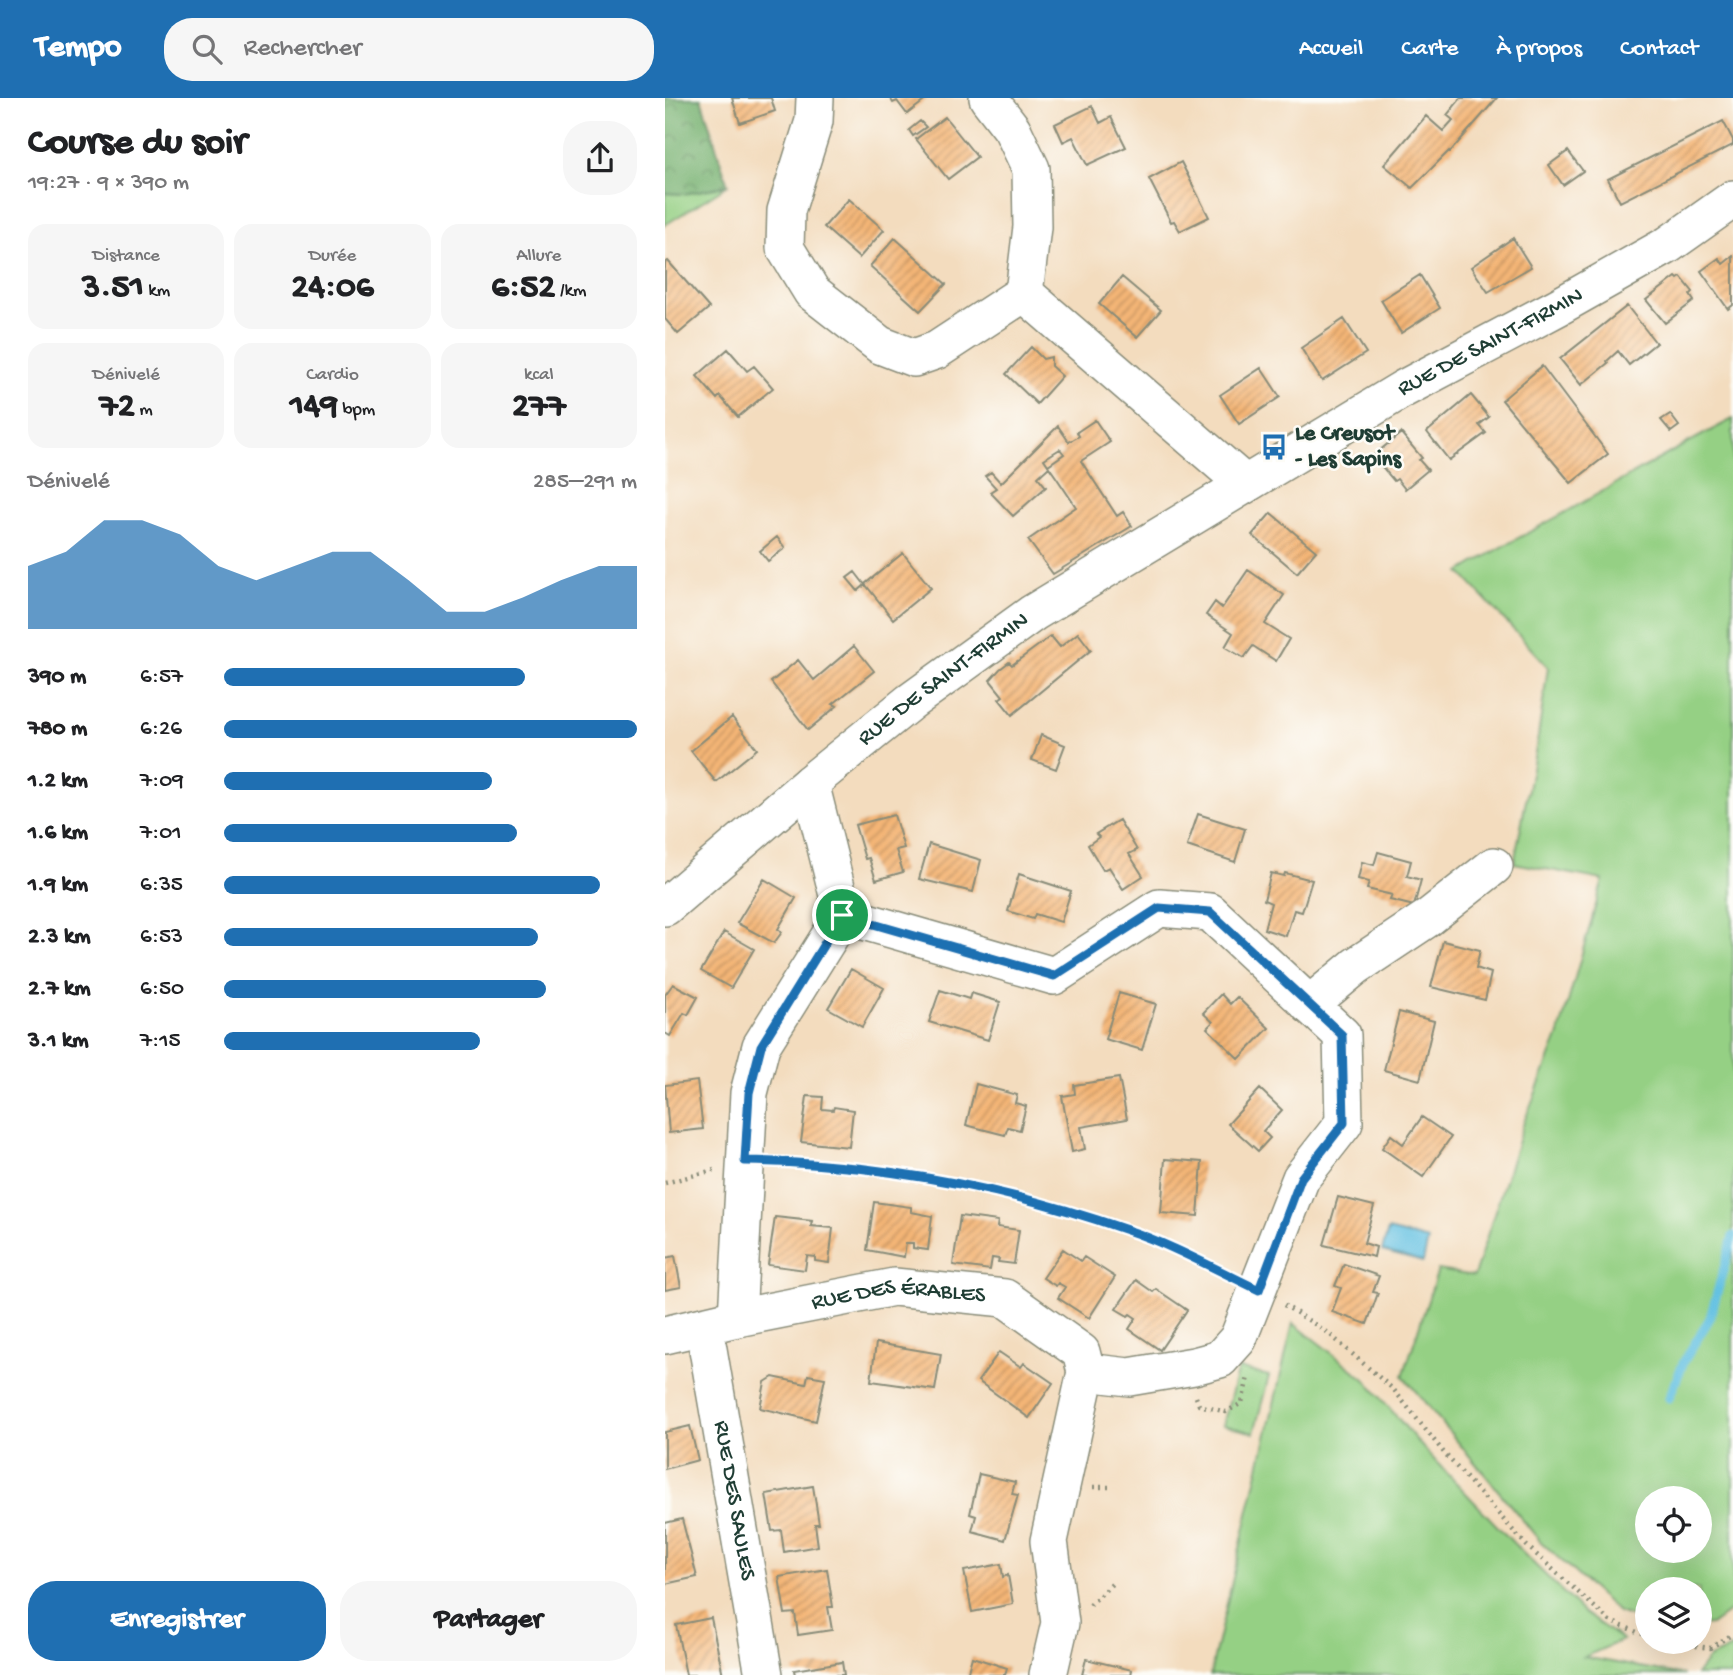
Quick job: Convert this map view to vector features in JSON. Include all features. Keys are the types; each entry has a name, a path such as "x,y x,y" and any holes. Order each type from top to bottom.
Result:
{"street":[{"path":"814,98 814,121 786,211 785,248 812,292 880,345 914,358 937,350 1024,293 1032,227 1031,169 1012,129 988,98"},
{"name":"RUE DE SAINT-FIRMIN","path":"665,907 910,702 1033,613 1403,389 1668,245 1733,199"},
{"path":"1024,293 1245,484"},
{"path":"810,783 842,915 1054,976 1159,908 1210,912 1342,1035 1344,1123 1301,1178 1238,1339 1220,1359 1194,1366 1129,1377 1086,1371 1049,1541 1060,1622 1048,1675"},
{"path":"1309,1005 1356,966 1428,918 1494,866"},
{"name":"RUE DES SAULES","path":"764,1675 721,1322 745,1161 749,1093 761,1046 842,915"},
{"name":"RUE DES ÉRABLES","path":"665,1335 894,1287 1005,1298 1081,1352 1086,1371"}],"path":[{"path":"665,1183 745,1161 899,1172 1010,1195 1129,1230 1259,1290 1327,1332 1394,1390 1445,1454 1527,1546 1610,1621 1635,1631"},
{"path":"1712,1647 1733,1634"}],"green space":[{"path":"665,98 701,98 728,185 684,194 665,193"},
{"path":"728,185 665,225 665,193 684,194"},
{"path":"1733,419 1733,1609 1712,1624 1712,1577 1635,1577 1635,1618 1618,1612 1540,1541 1403,1376 1438,1270 1474,1276 1524,1122 1558,1037 1603,880 1514,863 1538,737 1548,667 1460,572"},
{"path":"1293,1323 1365,1379 1424,1449 1522,1552 1584,1613 1623,1640 1584,1657 1684,1675 1210,1675"},
{"path":"1238,1368 1269,1376 1254,1433 1223,1425"},
{"path":"1733,1647 1733,1675 1696,1675 1708,1659"}],"water":[{"path":"1388,1230 1428,1240 1423,1262 1382,1251"}],"building":[{"path":"732,98 771,98 775,111 740,123"},
{"path":"890,98 928,98 907,114 897,101 893,103"},
{"path":"1461,98 1497,98 1450,152 1412,188 1384,165 1426,116 1443,131 1453,120 1447,115"},
{"path":"1092,106 1100,123 1111,117 1126,147 1087,165 1073,137 1063,142 1055,124"},
{"path":"945,117 977,157 948,179 916,139"},
{"path":"920,121 926,127 913,136 909,130"},
{"path":"1723,121 1733,145 1620,202 1608,179"},
{"path":"1568,151 1583,171 1563,185 1549,165"},
{"path":"1181,162 1209,217 1180,231 1174,221 1171,222 1149,179"},
{"path":"849,199 884,230 859,258 824,227"},
{"path":"895,238 946,284 920,311 870,266"},
{"path":"1513,238 1531,267 1488,292 1471,267"},
{"path":"1733,256 1733,305 1728,309 1701,271 1719,258 1723,264"},
{"path":"668,261 709,308 678,334 665,319 665,263"},
{"path":"1420,275 1440,308 1401,333 1381,300"},
{"path":"1122,277 1161,310 1137,337 1099,304"},
{"path":"1676,277 1681,277 1693,292 1690,295 1694,301 1665,323 1646,300"},
{"path":"1627,306 1656,343 1629,365 1618,351 1581,385 1560,359"},
{"path":"1344,319 1366,353 1322,381 1301,348"},
{"path":"1031,347 1043,359 1051,357 1051,366 1062,376 1037,404 1006,374"},
{"path":"728,349 747,371 754,366 773,388 738,417 720,396 717,399 697,376"},
{"path":"1542,366 1608,454 1571,483 1502,400"},
{"path":"1261,368 1280,397 1239,424 1220,395"},
{"path":"1471,395 1489,417 1479,425 1486,433 1449,460 1427,432"},
{"path":"1670,414 1679,426 1671,432 1661,420"},
{"path":"1095,420 1110,442 1081,461 1117,516 1123,512 1132,526 1053,574 1028,540 1076,507 1056,477 1049,467 1038,477 1046,487 1013,516 990,492 996,488 985,476 991,472 1001,483 1058,426 1069,442 1079,436 1077,432","holes":["1060,449 1064,454 1048,465 1044,459"]},
{"path":"1401,433 1422,458 1419,460 1428,470 1405,489 1397,479 1394,481 1373,456"},
{"path":"1271,513 1316,551 1297,573 1252,535"},
{"path":"777,537 785,548 768,561 760,551"},
{"path":"903,553 931,588 893,619 865,584"},
{"path":"1248,570 1284,595 1265,624 1289,639 1276,661 1253,646 1244,658 1225,647 1233,633 1206,615 1215,602 1222,608"},
{"path":"855,572 865,585 858,591 847,578"},
{"path":"1078,633 1091,650 1012,715 999,699 1003,696 990,680 1009,662 1012,665 1051,636 1060,647"},
{"path":"854,646 874,671 833,704 837,706 808,730 771,682 798,660 814,680"},
{"path":"732,717 757,749 716,782 691,751"},
{"path":"1041,735 1065,745 1056,769 1032,760"},
{"path":"1198,814 1245,829 1235,862 1187,846"},
{"path":"894,815 904,848 896,850 903,872 876,880 869,858 865,859 855,825"},
{"path":"1119,820 1137,850 1129,854 1143,876 1123,889 1109,867 1103,870 1088,845 1099,837 1096,834"},
{"path":"929,844 981,860 973,892 919,879"},
{"path":"1378,852 1411,861 1407,876 1421,880 1414,906 1390,900 1392,895 1367,889 1369,882 1358,879 1362,862 1374,865"},
{"path":"1271,873 1284,876 1285,873 1312,880 1302,912 1294,910 1286,936 1264,929 1271,903 1264,900"},
{"path":"1019,874 1071,891 1061,922 1035,914 1033,919 1008,911"},
{"path":"764,879 796,898 778,929 782,932 774,943 737,923"},
{"path":"724,932 754,949 731,988 701,971"},
{"path":"1443,941 1480,950 1476,968 1491,973 1485,1000 1431,987"},
{"path":"851,969 884,988 862,1027 828,1008"},
{"path":"673,984 698,997 688,1015 684,1013 670,1036 665,1033 665,995"},
{"path":"940,990 969,999 971,993 1000,1002 988,1040 929,1022"},
{"path":"1119,993 1156,1004 1142,1050 1105,1039"},
{"path":"1221,994 1230,1004 1237,997 1269,1028 1239,1059 1207,1028 1213,1022 1203,1013"},
{"path":"1399,1012 1434,1021 1420,1080 1384,1070"},
{"path":"1119,1078 1127,1119 1081,1127 1085,1149 1072,1152 1062,1096 1075,1094 1074,1085"},
{"path":"697,1081 703,1129 669,1133 665,1085"},
{"path":"976,1084 1017,1095 1015,1103 1026,1106 1020,1130 1008,1127 1005,1135 966,1125"},
{"path":"1260,1089 1282,1110 1263,1131 1270,1138 1258,1151 1228,1124"},
{"path":"807,1096 823,1097 822,1109 833,1110 834,1107 853,1110 849,1147 801,1142"},
{"path":"1422,1117 1451,1137 1423,1177 1382,1148 1391,1135 1403,1144"},
{"path":"1165,1159 1202,1162 1198,1216 1161,1213"},
{"path":"1338,1197 1374,1206 1364,1243 1376,1247 1374,1257 1324,1245"},
{"path":"874,1202 911,1207 911,1212 932,1216 928,1250 913,1248 913,1243 906,1243 904,1257 867,1250"},
{"path":"960,1216 998,1221 997,1227 1019,1230 1014,1264 998,1262 999,1259 992,1258 990,1270 953,1265"},
{"path":"775,1217 812,1221 811,1226 833,1228 829,1263 815,1261 815,1257 807,1256 805,1270 768,1265"},
{"path":"1063,1249 1081,1261 1084,1257 1115,1277 1089,1318 1058,1298 1065,1287 1058,1283 1056,1286 1043,1278"},
{"path":"675,1256 681,1287 665,1290 665,1258"},
{"path":"1344,1264 1379,1276 1373,1292 1378,1293 1367,1324 1332,1312 1341,1288 1335,1286"},
{"path":"1136,1280 1153,1292 1156,1289 1187,1310 1160,1350 1129,1329 1136,1318 1116,1309"},
{"path":"876,1343 941,1354 935,1390 871,1381"},
{"path":"999,1352 1021,1367 1024,1363 1053,1383 1029,1418 978,1381"},
{"path":"808,1375 825,1378 816,1421 760,1408 765,1382 773,1377 806,1384"},
{"path":"690,1426 698,1460 665,1469 665,1432"},
{"path":"979,1474 1015,1482 1012,1494 1018,1495 1005,1540 972,1531 976,1516 970,1514"},
{"path":"813,1486 819,1524 815,1524 818,1546 784,1552 781,1530 772,1531 766,1494"},
{"path":"682,1519 697,1577 665,1584 665,1523"},
{"path":"1001,1564 1003,1577 1008,1575 1013,1604 972,1612 964,1571"},
{"path":"827,1569 833,1607 828,1607 832,1630 798,1635 795,1613 785,1614 779,1577"},
{"path":"711,1618 723,1675 686,1675 676,1625"},
{"path":"972,1657 1007,1668 1005,1675 967,1675"},
{"path":"1086,1659 1132,1670 1131,1675 1082,1675"},
{"path":"842,1662 844,1675 795,1675 794,1670"}],"waterway":[{"path":"1669,1398 1684,1361 1710,1318 1733,1236"}],"place":[{"name":"Le Creusot - Les Sapins","path":"1274,447"}],"route":[{"path":"1159,908 1210,912 1342,1035 1344,1123 1301,1178 1259,1290 1129,1230 1010,1195 899,1172 745,1161 749,1093 761,1046 842,915 1054,976 1159,908"}]}
